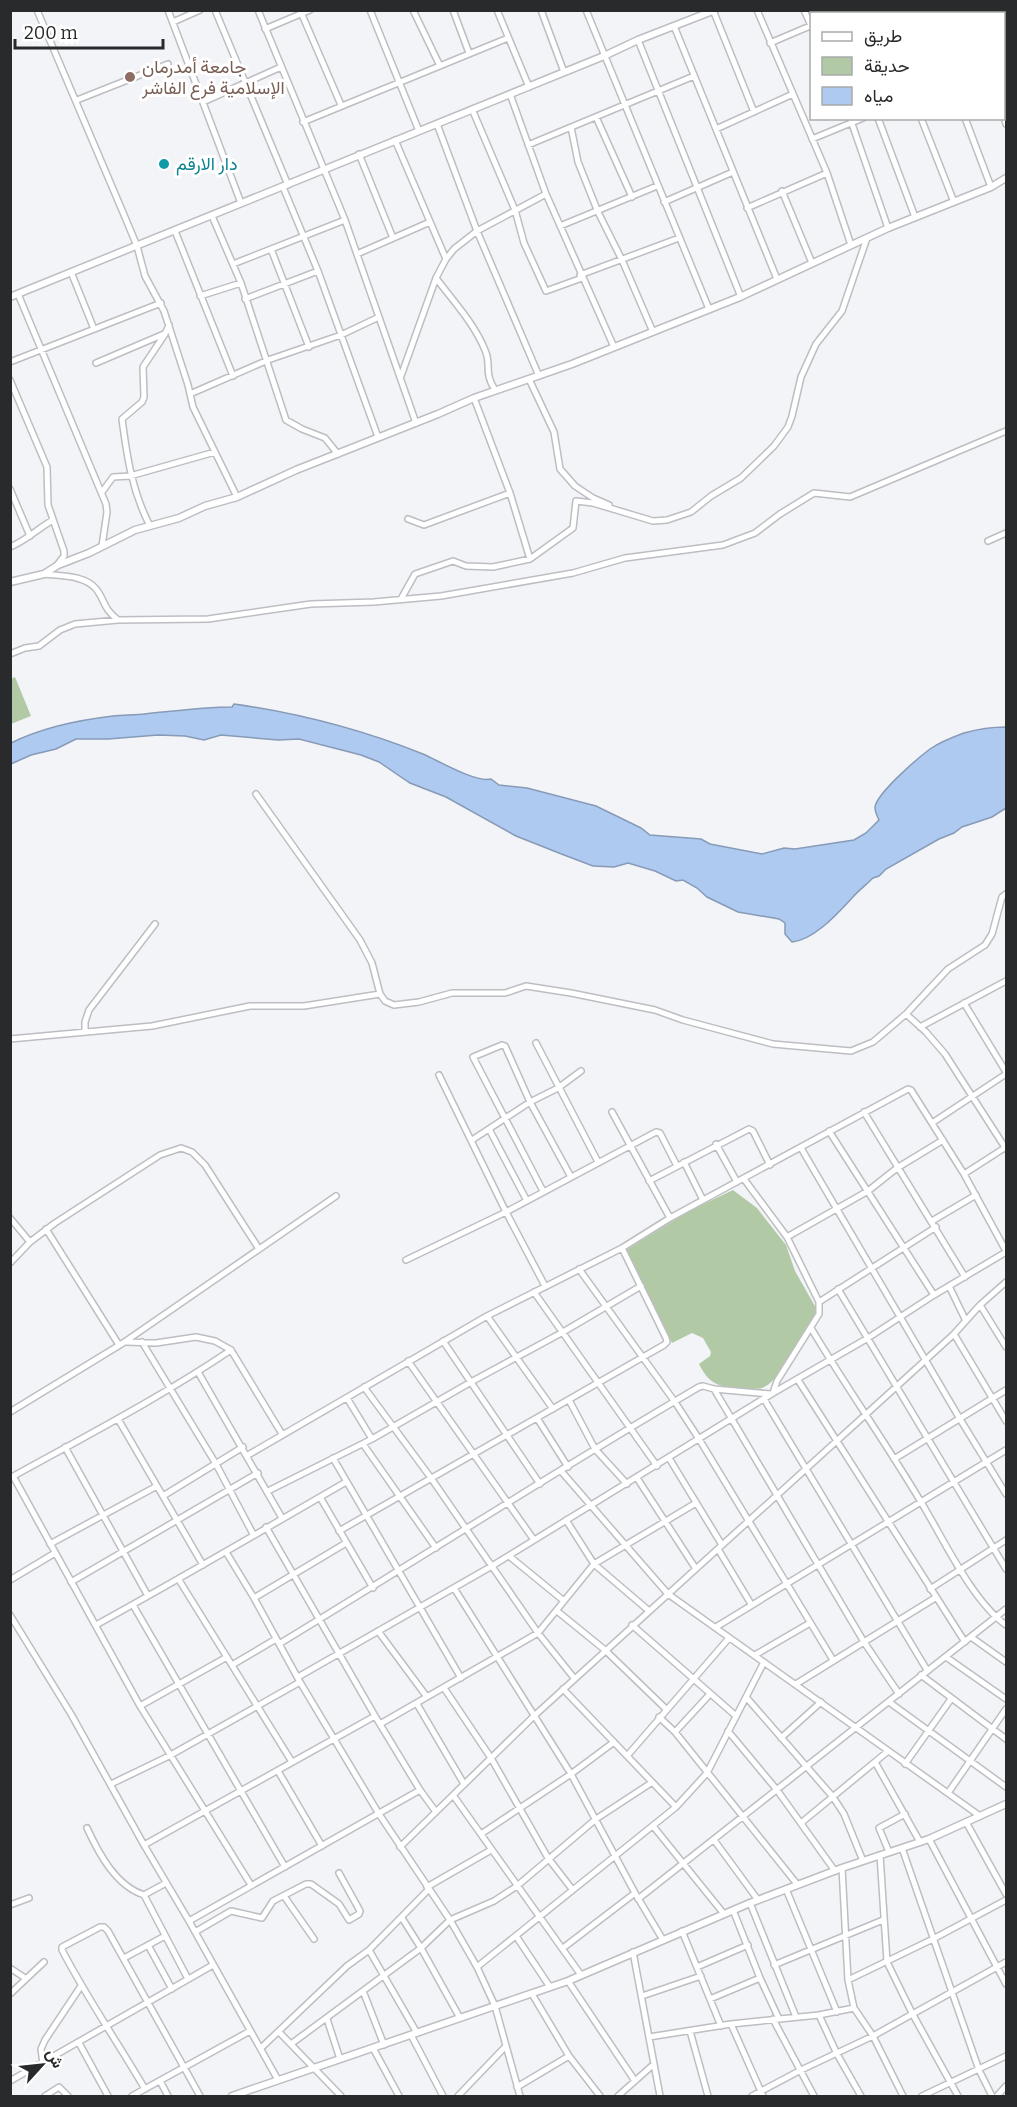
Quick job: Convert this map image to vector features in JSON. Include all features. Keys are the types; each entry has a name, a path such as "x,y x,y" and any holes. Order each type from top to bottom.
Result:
{"street":[{"path":"37,10 137,246 145,276 161,303 194,407 237,497"},
{"path":"168,10 241,203"},
{"path":"173,22 200,10"},
{"path":"215,10 286,186 378,437"},
{"path":"258,10 345,220 416,423"},
{"path":"265,29 310,10"},
{"path":"370,10 419,131"},
{"path":"413,10 440,66"},
{"path":"453,10 469,53"},
{"path":"497,10 529,87"},
{"path":"541,10 564,72"},
{"path":"586,10 709,309"},
{"path":"756,10 827,173 851,245"},
{"path":"804,10 810,25"},
{"path":"10,297 714,11 754,112"},
{"path":"301,12 341,105"},
{"path":"674,26 777,279"},
{"path":"770,43 810,27"},
{"path":"303,122 508,38"},
{"path":"638,40 741,297"},
{"path":"77,100 168,64"},
{"path":"203,102 281,67"},
{"path":"528,145 694,76"},
{"path":"510,94 546,195 614,347"},
{"path":"716,129 793,94"},
{"path":"472,109 515,210 524,243 546,291 679,238"},
{"path":"596,117 632,198"},
{"path":"879,120 915,217"},
{"path":"922,120 954,202"},
{"path":"966,120 991,187"},
{"path":"812,139 851,121 888,228"},
{"path":"437,124 477,231 539,376"},
{"path":"572,127 578,162 652,332"},
{"path":"395,140 446,259"},
{"path":"359,154 393,238"},
{"path":"664,202 733,172"},
{"path":"747,208 827,173"},
{"path":"10,582 44,574 58,565 135,530 179,518 205,506 237,497 296,470 474,398 539,376 741,297 888,228 991,187 1006,178"},
{"path":"560,226 657,186"},
{"path":"782,191 812,263"},
{"path":"400,376 436,278 454,249 477,231 546,195"},
{"path":"212,216 241,283 244,298 268,360 286,420 325,438 338,454"},
{"path":"233,264 345,220"},
{"path":"357,254 430,222"},
{"path":"176,231 233,376"},
{"path":"401,599 415,574 453,561 466,566 494,567 530,559 573,528 576,501 593,503 653,521 667,520 681,516 741,478 774,446 788,427 801,377 816,344 844,305 867,238"},
{"path":"271,249 309,347"},
{"path":"244,298 318,271"},
{"path":"71,272 94,329"},
{"path":"436,278 483,344 488,360 488,378 495,390"},
{"path":"200,296 241,283"},
{"path":"18,294 102,492 107,512 102,546"},
{"path":"10,362 161,303"},
{"path":"190,394 268,360 341,335 379,317"},
{"path":"150,525 141,508 130,476 122,419 144,397 143,368 169,325"},
{"path":"96,363 165,334"},
{"path":"529,379 554,432 560,469 575,486 593,498 627,513"},
{"path":"10,380 46,467 47,500 64,551 64,556 58,565"},
{"path":"474,398 510,493 530,559"},
{"path":"10,654 39,646 60,630 75,624 118,620 208,619 311,604 374,602 441,596 573,573 625,558 723,545 754,533 814,494 850,497 1006,431"},
{"path":"102,492 113,477 130,476 215,452"},
{"path":"10,489 30,536"},
{"path":"408,519 424,525 510,493"},
{"path":"10,547 27,540 33,531 53,520"},
{"path":"988,541 1006,533"},
{"path":"44,574 77,578 89,582 97,590 108,612 118,620"},
{"path":"256,794 360,940 372,963 380,994 385,1001 394,1005 419,1002 452,993 505,993 526,986 655,1010 683,1020 773,1044 850,1051 873,1042 906,1014 948,969 985,945 992,934 1002,897 1006,894"},
{"path":"85,1031 84,1022 88,1010 155,924"},
{"path":"920,1027 1006,982"},
{"path":"10,1039 180,1022 250,1006 304,1006 380,994"},
{"path":"932,1123 1006,1073 964,1003"},
{"path":"906,1014 945,1054 1006,1148 964,1174"},
{"path":"536,1043 598,1162"},
{"path":"543,1191 473,1057 504,1045 530,1102 571,1177"},
{"path":"472,1140 530,1102 558,1088 581,1071"},
{"path":"439,1075 545,1286"},
{"path":"111,1784 170,1756 258,1706 378,1630 509,1556 772,1393 868,1338 1006,1251 964,1174 909,1089 670,1218 622,1248 443,1341 248,1455"},
{"path":"612,1112 670,1218"},
{"path":"864,1112 965,1277"},
{"path":"489,1129 527,1200"},
{"path":"649,1181 716,1144 751,1129 770,1165"},
{"path":"829,1131 934,1295"},
{"path":"406,1260 506,1212 658,1132 677,1166"},
{"path":"787,1237 868,1191 897,1168 943,1140"},
{"path":"716,1144 737,1182"},
{"path":"10,1263 30,1242 46,1230 160,1155 170,1150 186,1148 209,1171 259,1249"},
{"path":"801,1148 1006,1494"},
{"path":"684,1162 703,1200"},
{"path":"744,1179 787,1237 819,1302 819,1314 777,1381 772,1393"},
{"path":"10,1412 122,1343 336,1196"},
{"path":"932,1221 976,1196"},
{"path":"10,1218 30,1242"},
{"path":"819,1302 870,1267 936,1227"},
{"path":"46,1230 122,1343"},
{"path":"1000,1239 1006,1235"},
{"path":"339,1531 508,1436 667,1342 622,1248"},
{"path":"579,1269 675,1402 833,1660"},
{"path":"400,1847 604,1650 954,1334 965,1319 1006,1282"},
{"path":"268,1491 363,1444 641,1286"},
{"path":"949,1286 965,1319"},
{"path":"838,1289 1006,1569"},
{"path":"534,1292 657,1466"},
{"path":"980,1305 1006,1347"},
{"path":"487,1317 553,1409"},
{"path":"811,1328 922,1502 961,1570 995,1617 1006,1624"},
{"path":"954,1334 1006,1421"},
{"path":"122,1343 164,1342 196,1337 215,1341 231,1350 282,1434"},
{"path":"443,1341 540,1484"},
{"path":"142,1342 216,1464 253,1534"},
{"path":"231,1350 118,1419 12,1477 140,1706 251,1885"},
{"path":"408,1361 534,1540"},
{"path":"198,1372 248,1455 282,1518"},
{"path":"798,1380 965,1642"},
{"path":"232,1665 319,1620 630,1427 703,1386 714,1389 772,1393"},
{"path":"364,1387 431,1478 538,1633 574,1678"},
{"path":"714,1389 864,1642 899,1694"},
{"path":"894,1459 1006,1390"},
{"path":"347,1398 372,1439"},
{"path":"764,1399 927,1670"},
{"path":"569,1400 595,1449 627,1484"},
{"path":"537,1418 568,1467"},
{"path":"118,1419 203,1565"},
{"path":"363,1444 398,1497 436,1548"},
{"path":"164,1496 243,1447"},
{"path":"65,1448 148,1596"},
{"path":"716,1627 1006,1450"},
{"path":"333,1458 461,1678"},
{"path":"669,1458 752,1604"},
{"path":"561,1471 668,1594 980,1816"},
{"path":"71,1582 258,1473"},
{"path":"637,1478 696,1569"},
{"path":"96,1625 179,1580 253,1534 346,1482"},
{"path":"50,1544 158,1486"},
{"path":"320,1497 373,1588"},
{"path":"380,1724 538,1633 594,1564 696,1503"},
{"path":"566,1520 594,1564 648,1610"},
{"path":"266,1527 375,1716 436,1812"},
{"path":"930,1589 1006,1540"},
{"path":"254,1598 346,1543"},
{"path":"226,1552 379,1814 450,1920 477,1967 495,2007 520,2097"},
{"path":"10,1580 56,1553"},
{"path":"509,1556 564,1601"},
{"path":"179,1580 292,1762"},
{"path":"454,1588 571,1774 636,1896 663,1940"},
{"path":"796,1684 935,1598"},
{"path":"133,1605 285,1867"},
{"path":"563,1948 685,1863 1006,1609"},
{"path":"557,1611 604,1650 666,1710"},
{"path":"10,1615 71,1714 111,1784 128,1820 189,1921 278,2080"},
{"path":"755,1655 810,1623"},
{"path":"632,1625 736,1716"},
{"path":"378,1630 428,1698"},
{"path":"971,1637 1006,1662"},
{"path":"627,1756 729,1638"},
{"path":"140,1706 227,1657"},
{"path":"946,1657 1006,1699"},
{"path":"477,1967 676,1807 707,1773 764,1662"},
{"path":"921,1676 1006,1739"},
{"path":"444,1688 491,1758 548,1858 572,1889"},
{"path":"563,1689 676,1807"},
{"path":"675,1732 710,1694"},
{"path":"746,1697 833,1797 844,1814 863,1861"},
{"path":"905,1764 951,1699"},
{"path":"781,1738 821,1702"},
{"path":"889,1702 1006,1787"},
{"path":"417,1704 464,1784"},
{"path":"948,1793 1006,1709"},
{"path":"144,1845 375,1716"},
{"path":"659,1717 675,1732 797,1884"},
{"path":"728,1731 777,1790 834,1871"},
{"path":"481,1834 571,1774 614,1742"},
{"path":"801,1823 887,1752"},
{"path":"875,1762 920,1842"},
{"path":"278,1771 322,1846"},
{"path":"291,2044 421,1948 450,1920 494,1901 518,1886 596,1819 651,1782"},
{"path":"189,1921 420,1790"},
{"path":"453,1795 581,1975"},
{"path":"232,2097 568,1981 797,1884 929,1839 1006,1804"},
{"path":"889,1852 879,1828 905,1814"},
{"path":"966,1822 1006,1894"},
{"path":"653,1826 724,1914"},
{"path":"87,1828 118,1878 128,1887 144,1895 188,1979"},
{"path":"929,1839 973,1918 1006,1984"},
{"path":"714,1840 758,1900"},
{"path":"902,1848 979,2070 992,2097"},
{"path":"261,2048 347,1966 369,1950 402,1918 428,1888 491,1850"},
{"path":"880,1855 887,1962 958,2097"},
{"path":"842,1868 848,1980 854,2008 873,2036 903,2097"},
{"path":"195,1932 231,1911 262,1918 273,1901 306,1884 311,1884 339,1904 349,1920 360,1913 339,1873"},
{"path":"144,1895 166,1883"},
{"path":"786,1889 837,2012"},
{"path":"284,1896 314,1939"},
{"path":"339,1904 351,1897"},
{"path":"10,1905 29,1898"},
{"path":"848,1980 933,1939 1006,1900"},
{"path":"750,1903 796,2017"},
{"path":"733,1910 776,2019 814,2097"},
{"path":"402,1918 460,2018"},
{"path":"774,1965 883,1920"},
{"path":"145,2089 108,2026 81,1986 62,1947 100,1927 104,1927 124,1958 200,2097"},
{"path":"682,1931 721,2026"},
{"path":"124,1958 165,1936"},
{"path":"516,1936 550,1987"},
{"path":"148,1945 172,1989"},
{"path":"697,1967 748,1946"},
{"path":"369,1950 414,2034 443,2097"},
{"path":"633,1952 660,2097"},
{"path":"10,1994 44,1962"},
{"path":"752,2097 801,2070 873,2036 1006,1962"},
{"path":"10,2081 213,1965"},
{"path":"10,1968 25,1978"},
{"path":"642,1996 701,1976"},
{"path":"710,1999 760,1978"},
{"path":"568,1981 634,2081"},
{"path":"43,2064 41,2049 45,2040 81,1986"},
{"path":"363,1991 384,2044"},
{"path":"532,1994 569,2056 600,2097"},
{"path":"649,2037 731,2024 819,2015 854,2008"},
{"path":"819,2015 861,2097"},
{"path":"327,2019 340,2059"},
{"path":"731,2024 761,2094"},
{"path":"132,2097 250,2031"},
{"path":"690,2031 708,2097"},
{"path":"279,2032 341,2097"},
{"path":"79,2043 108,2097"},
{"path":"373,2048 399,2097"},
{"path":"458,2097 505,2048"},
{"path":"517,2088 569,2056"},
{"path":"922,2097 1006,2056"},
{"path":"618,2097 654,2064"},
{"path":"160,2081 168,2097"},
{"path":"997,2097 1006,2086"},
{"path":"45,2097 58,2087 61,2087 68,2097"}],"green space":[{"path":"15,677 31,716 11,724 11,679"},
{"path":"733,1190 757,1208 786,1245 795,1271 816,1308 814,1317 784,1368 769,1384 759,1389 722,1386 712,1381 699,1364 710,1356 711,1352 703,1338 692,1333 672,1343 626,1250 689,1211"}],"water":[{"path":"234,704 306,717 354,730 423,754 476,778 491,779 499,785 527,788 596,806 641,828 650,835 701,839 710,844 762,854 784,848 795,849 854,840 866,833 879,820 875,807 883,793 930,749 964,733 985,728 1006,727 1006,808 992,817 962,827 886,869 873,878 817,931 809,937 792,942 785,934 785,923 779,919 738,912 707,897 683,880 676,881 655,871 628,863 614,867 593,866 516,836 446,797 410,783 379,762 299,739 278,740 221,735 204,740 185,736 158,735 76,739 56,749 31,755 11,764 11,743 60,725 113,716 232,707"}],"place":[{"name":"جامعة أمدرمان الإسلامية فرع الفاشر","path":"130,77"},
{"name":"دار الارقم","path":"164,164"}]}
